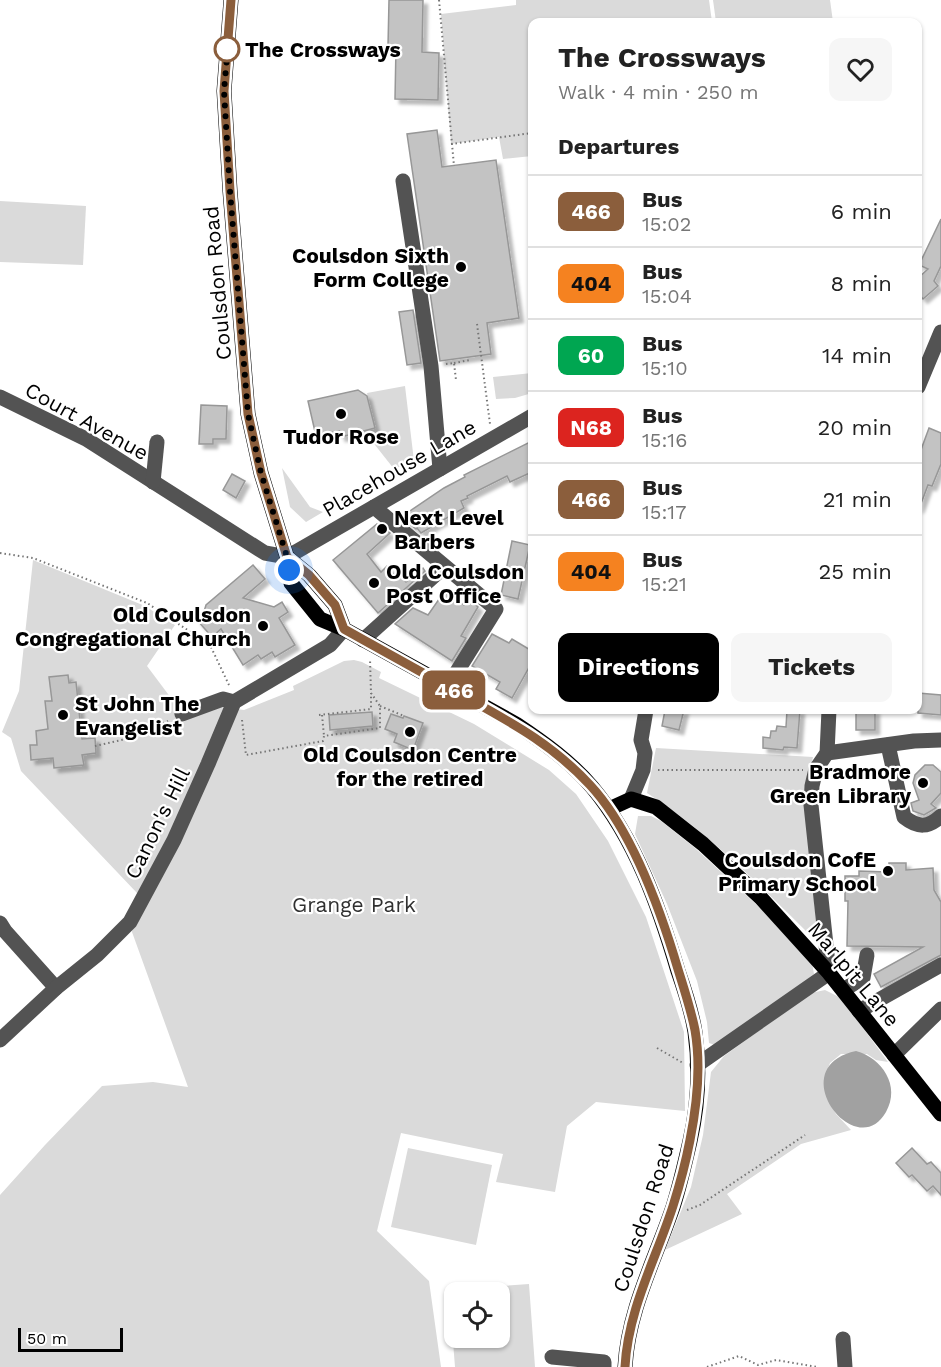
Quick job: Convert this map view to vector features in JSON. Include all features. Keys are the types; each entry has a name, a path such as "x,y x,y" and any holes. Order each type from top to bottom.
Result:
{"main road":[{"name":"Coulsdon Road","path":"231,0 224,91 248,414 261,473 287,557 291,583 320,619 344,629 516,724 542,741 591,786 609,809 634,854 662,918 695,1032 698,1065 696,1101 690,1140 673,1206 641,1287 629,1335 625,1367"},
{"path":"609,809 631,798"},
{"name":"Marlpit Lane","path":"631,798 656,807 703,844 761,898 829,973 941,1114"}],"street":[{"path":"403,181 431,366 440,469"},
{"path":"922,379 937,347 941,332"},
{"path":"922,345 937,347"},
{"name":"Court Avenue","path":"0,397 86,439 265,553 287,557"},
{"name":"Placehouse Lane","path":"287,557 528,418"},
{"name":"Court Avenue","path":"153,482 157,442"},
{"path":"374,507 444,567 500,606 448,686"},
{"path":"368,642 444,567"},
{"path":"182,714 223,699 234,702 330,645 344,629"},
{"name":"Canon's Hill","path":"0,1040 56,988 97,955 130,922 174,840 234,702"},
{"path":"631,798 643,770 645,753 641,740 645,714"},
{"path":"698,1065 829,973 811,805 816,769 827,753 830,714"},
{"path":"827,753 941,740"},
{"path":"888,745 904,817 912,824 921,825 932,824 941,816"},
{"path":"0,923 56,988"},
{"path":"843,990 863,978 867,955"},
{"path":"859,1011 941,965"},
{"path":"863,978 870,981 877,991 876,1002"},
{"path":"894,1055 941,1009"},
{"path":"843,1339 845,1367"},
{"path":"552,1357 604,1362 604,1367"}],"path":[{"path":"439,0 454,166"},
{"path":"451,144 528,134"},
{"path":"477,324 492,439"},
{"path":"431,366 470,360"},
{"path":"454,363 456,380"},
{"path":"0,553 33,558 147,603 210,645 230,686"},
{"path":"246,755 323,741 320,715 371,709 368,642"},
{"path":"371,693 380,706 404,716"},
{"path":"324,736 380,728 380,706"},
{"path":"95,746 130,738 182,714"},
{"path":"643,770 816,769"},
{"path":"657,1048 684,1064 698,1065"},
{"path":"673,1206 682,1210 690,1210 700,1205 805,1135"},
{"path":"707,1367 739,1356 758,1365 776,1360 817,1367"}],"green space":[{"path":"516,0 709,0 711,18 528,18 528,156 503,159 499,137 451,144 441,14 516,5"},
{"path":"713,0 830,0 832,18 715,18"},
{"path":"0,201 86,206 83,265 0,262"},
{"path":"528,373 528,394 515,398 496,399 493,377"},
{"path":"405,386 414,461 394,469 364,431 375,428 367,393"},
{"path":"282,468 310,507 323,512 306,522 290,507"},
{"name":"Grange Park","path":"33,560 145,606 175,625 147,666 180,710 221,707 244,710 294,690 293,686 344,661 362,662 381,672 379,678 474,724 549,770 576,794 608,841 646,917 684,1032 685,1111 596,1102 567,1126 555,1192 496,1182 503,1154 401,1133 377,1231 429,1281 441,1367 0,1367 0,1195 102,1086 153,1082 188,1087 132,932 137,893 21,771 11,738 2,732 19,691","holes":["68,675 69,683 76,682 82,739 94,738 96,753 82,755 84,764 53,758 31,760 30,746 37,745 36,731 48,729 46,701 52,701 49,677"]},
{"path":"656,748 813,757 804,796 818,943 715,845 671,809 647,793"},
{"path":"638,816 651,816 661,821 695,848 758,906 812,963 814,974 765,1013 715,1045 709,1043 707,1022 697,981 667,904 635,834"},
{"path":"825,990 841,998 888,1062 876,1060 867,1054 841,1054 830,1063 825,1092 836,1114 851,1130 801,1144 727,1194 742,1214 665,1250 691,1187 703,1135 711,1072 724,1056 811,993"},
{"path":"408,1148 492,1165 476,1245 391,1227"},
{"path":"529,1284 535,1367 455,1367 454,1348 510,1348 510,1285"}],"shaded area":[{"path":"856,1051 874,1060 881,1067 890,1083 891,1092 886,1112 873,1125 858,1127 844,1120 832,1107 825,1091 825,1075 835,1060"}],"building":[{"path":"389,0 423,0 422,52 439,53 438,100 395,99 396,46 388,46"},
{"path":"437,130 442,167 496,160 519,318 487,323 491,354 440,361 407,134"},
{"path":"941,219 941,266 934,281 938,286 923,299 922,274 928,269 922,266 922,259"},
{"path":"413,310 421,363 407,365 399,312"},
{"name":"Tudor Rose","path":"358,390 367,396 375,428 341,437 339,431 316,436 308,401"},
{"path":"201,405 227,406 226,439 213,439 213,444 199,444"},
{"path":"929,428 941,433 941,464 932,486 928,485 922,501 922,447"},
{"path":"528,443 528,474 510,482 507,476 467,496 468,498 461,501 464,508 421,533 401,517 444,488 465,477 464,475"},
{"path":"232,474 245,481 236,498 223,490"},
{"path":"377,524 390,533 367,554 381,572 387,566 395,576 400,574 406,582 423,568 425,571 378,613 333,560"},
{"path":"512,541 528,545 518,599 501,595"},
{"path":"253,565 265,579 243,598 274,607 282,602 288,612 279,618 295,645 275,657 272,652 261,659 258,655 243,665 221,629 212,637 197,620 203,615 206,605"},
{"path":"444,592 464,605 468,599 478,607 461,636 466,638 452,661 395,624 413,608 428,615"},
{"path":"492,634 509,643 512,639 528,649 528,669 512,698 496,689 500,682 472,666"},
{"name":"St John The Evangelist","path":"68,675 69,683 76,682 82,739 95,738 96,753 82,755 84,765 54,768 53,758 31,760 30,745 37,745 36,731 48,729 45,701 52,701 49,677"},
{"path":"922,693 941,695 941,715 922,713"},
{"path":"372,712 373,726 330,730 329,715"},
{"path":"391,714 423,723 413,750 394,742 397,734 385,729"},
{"path":"664,714 683,714 679,730 662,726"},
{"path":"787,714 800,714 797,748 784,747 783,750 763,748 763,737 770,738 771,731 776,731 777,726 786,727"},
{"path":"856,714 875,714 875,730 856,730"},
{"path":"925,765 933,765 941,772 941,793 931,804 936,808 924,815 913,811 911,803 919,800 913,783 915,775"},
{"path":"889,863 906,863 906,870 933,868 934,890 941,902 941,955 881,987 874,974 923,947 847,946 848,901 845,901 845,876 859,876 859,871 889,872"},
{"path":"912,1148 927,1164 931,1162 941,1173 941,1195 933,1186 927,1191 912,1175 909,1177 896,1163"}],"bus line":[{"name":"466","path":"231,0 224,91 248,414 261,473 287,557 309,575 335,605 344,629 516,724 542,741 591,786 609,809 634,854 662,918 688,1004 695,1032 698,1065 696,1101 690,1140 673,1206 641,1287 629,1335 625,1367"}],"place":[{"name":"The Crossways","path":"227,49"},
{"name":"Coulsdon Sixth Form College","path":"461,267"},
{"name":"Tudor Rose","path":"341,414"},
{"name":"Next Level Barbers","path":"382,529"},
{"name":"Old Coulsdon Post Office","path":"374,583"},
{"name":"Old Coulsdon Congregational Church","path":"263,626"},
{"name":"St John The Evangelist","path":"63,715"},
{"name":"Old Coulsdon Centre for the retired","path":"410,732"},
{"name":"Bradmore Green Library","path":"923,783"},
{"name":"Coulsdon CofE Primary School","path":"888,871"}],"route":[{"path":"227,49 228,45 224,91 248,414 261,473 289,570"}]}
